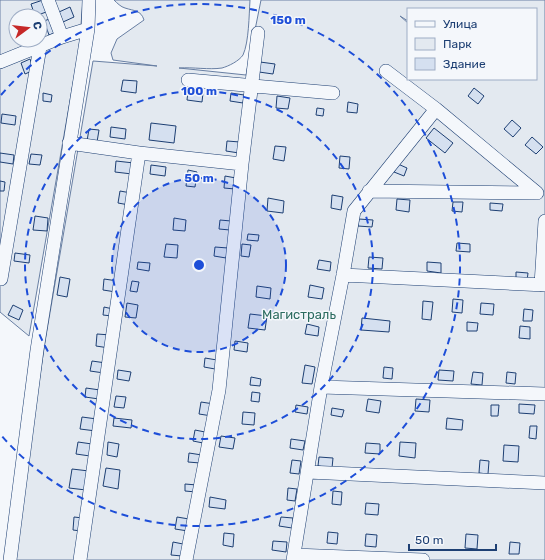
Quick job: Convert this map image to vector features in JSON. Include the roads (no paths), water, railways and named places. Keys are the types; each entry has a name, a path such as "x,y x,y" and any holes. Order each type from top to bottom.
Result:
{"street":[{"path":"48,0 62,37"},
{"path":"10,560 37,350 88,29 89,0"},
{"path":"48,43 62,37 88,29"},
{"path":"186,560 219,390 242,164 258,33"},
{"path":"0,62 37,48"},
{"path":"1,279 40,48"},
{"path":"386,71 541,193"},
{"path":"188,80 333,93"},
{"path":"423,560 294,557 321,387 354,212 369,191 436,109"},
{"path":"69,143 139,153 242,164"},
{"path":"80,560 139,153"},
{"path":"369,191 541,193"},
{"path":"343,275 543,285 545,221"},
{"path":"321,387 545,394"},
{"path":"308,472 545,483"}],"park label":[{"name":"Магистраль","path":"299,314"}]}
